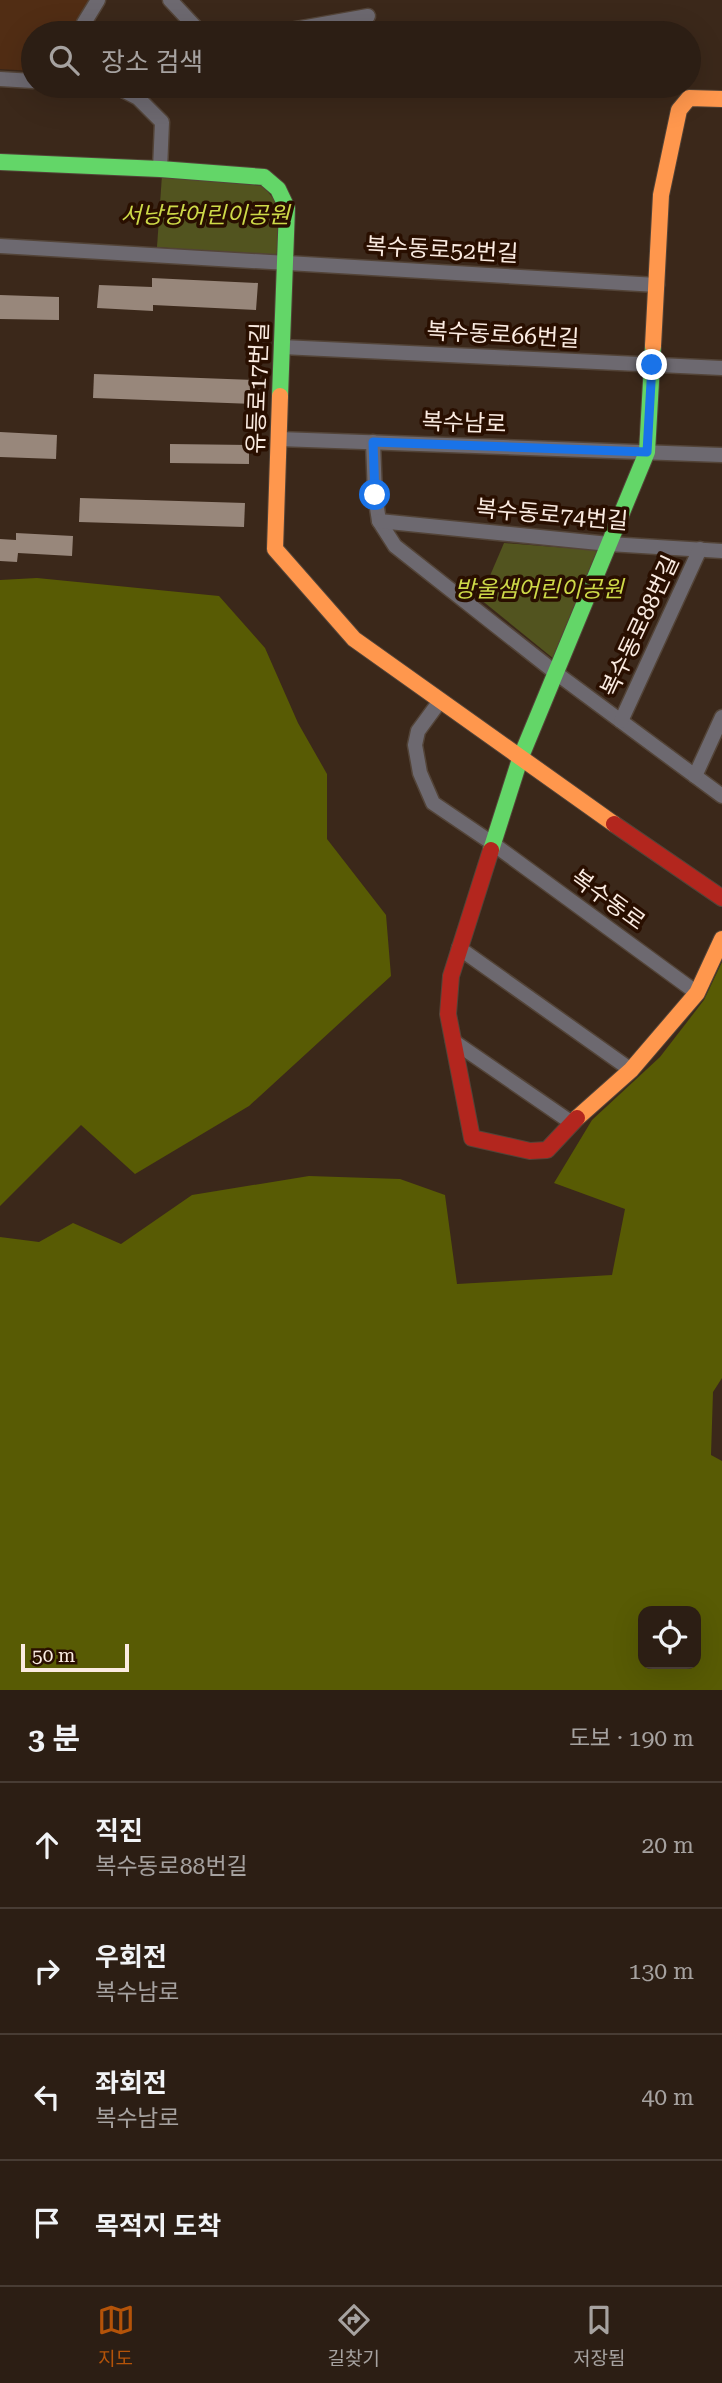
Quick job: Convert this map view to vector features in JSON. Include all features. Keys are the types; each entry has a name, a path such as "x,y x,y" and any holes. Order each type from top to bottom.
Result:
{"street":[{"path":"85,21 98,0"},
{"path":"170,0 190,21"},
{"path":"340,21 368,16"},
{"path":"0,79 21,80"},
{"path":"136,98 162,122 160,169"},
{"path":"722,99 689,98 679,110 661,195 647,452 520,759 451,976 448,1014 472,1139 530,1151 547,1150 572,1123 631,1070 697,993 722,939"},
{"name":"유등로17번길","path":"0,162 264,177 278,190 287,208 275,550 354,639 520,759 722,898"},
{"name":"복수동로52번길","path":"0,246 657,285"},
{"name":"복수동로66번길","path":"282,347 722,368"},
{"name":"복수남로","path":"279,439 722,455"},
{"name":"복수동로88번길","path":"373,442 379,521 396,546 556,673 722,796"},
{"name":"복수동로74번길","path":"379,521 609,544 722,551"},
{"name":"복수동로88번길","path":"621,721 700,549"},
{"name":"복수동로","path":"440,701 418,731 415,745 420,774 433,803 697,993"},
{"path":"695,776 722,717"},
{"path":"459,948 631,1070"},
{"path":"453,1041 572,1123"}],"shaded area":[{"path":"0,0 94,0 86,21 21,21 21,70 0,69"},
{"path":"37,578 219,596 265,648 298,723 327,774 327,839 386,915 391,976 249,1106 135,1174 81,1125 0,1206 0,580"},
{"path":"722,962 722,1378 713,1392 711,1455 722,1461 722,1690 0,1690 0,1237 39,1242 73,1223 121,1244 192,1195 309,1176 400,1179 445,1195 457,1284 612,1275 625,1209 554,1183 592,1120 660,1057 704,1000"}],"green space":[{"name":"서낭당어린이공원","path":"162,175 263,186 282,209 282,257 157,247"},
{"name":"방울샘어린이공원","path":"504,543 606,551 554,659 480,599"}],"building":[{"path":"152,278 258,283 256,310 153,305 153,311 97,308 99,285 152,287"},
{"path":"0,295 59,297 59,320 0,319"},
{"path":"94,374 254,380 254,404 93,398"},
{"path":"0,432 57,435 56,459 0,457"},
{"path":"170,444 249,445 249,464 170,463"},
{"path":"80,498 245,503 244,527 79,522"},
{"path":"16,533 73,536 72,556 18,553 17,562 0,561 0,539 16,540"}],"traffic: fast":[{"path":"0,162 264,177 278,189 287,208 280,396"},
{"path":"491,850 520,759 647,452 653,346"}],"traffic: slow":[{"path":"653,346 661,195 679,110 689,98 722,99"},
{"path":"280,396 275,549 354,639 614,824"},
{"path":"577,1118 631,1070 697,993 722,939"}],"traffic: jam":[{"path":"614,824 722,898"},
{"path":"491,850 451,976 448,1014 472,1138 530,1151 547,1150 577,1118"}],"route":[{"path":"375,495 373,442 647,452 652,365"}]}
